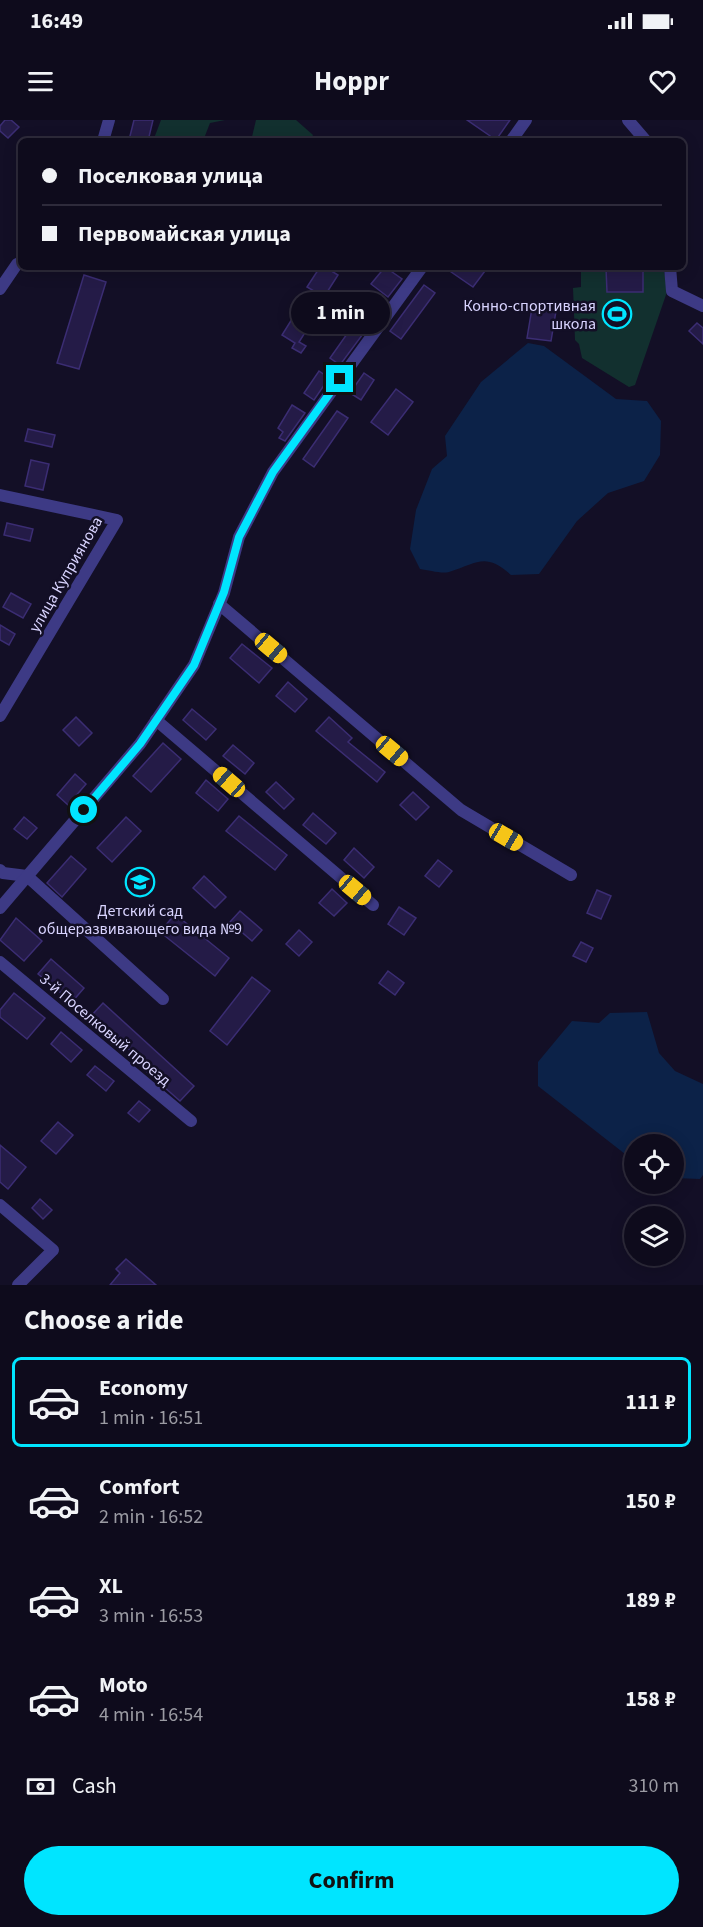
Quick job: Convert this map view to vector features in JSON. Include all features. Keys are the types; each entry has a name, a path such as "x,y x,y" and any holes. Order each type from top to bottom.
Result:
{"street":[{"path":"104,138 109,120"},
{"path":"513,138 526,120"},
{"path":"628,120 643,138"},
{"path":"0,290 18,264"},
{"path":"0,908 140,744 194,665 219,604 239,537 273,472 420,270"},
{"path":"670,270 672,291 703,306"},
{"name":"улица Куприянова","path":"0,495 117,520 0,716"},
{"path":"219,604 461,810 571,875"},
{"path":"156,720 373,905"},
{"path":"0,870 3,873 27,876 163,999"},
{"name":"3-й Поселковый проезд","path":"0,962 190,1120"},
{"path":"0,1205 53,1250 18,1285"}],"green space":[{"path":"161,120 225,120 210,123 204,138 154,138"},
{"path":"256,120 296,120 313,135 312,138 252,138"},
{"name":"Конно-спортивная школа","path":"581,270 664,270 668,289 635,385 629,387 582,358 579,344 575,340 573,288 581,287"}],"water":[{"path":"528,343 544,346 616,399 647,401 661,421 660,455 644,481 608,493 577,521 539,574 511,575 488,562 475,563 449,572 420,569 410,549 416,510 432,469 447,456 445,436 481,382"},
{"path":"647,1012 659,1053 675,1071 703,1084 703,1175 700,1179 684,1178 684,1134 624,1134 624,1153 538,1086 538,1062 572,1021 599,1023 610,1013"}],"building":[{"path":"5,120 11,120 19,127 8,138 0,131 0,126"},
{"path":"134,120 153,120 149,138 130,138"},
{"path":"467,120 510,120 497,138 493,138"},
{"path":"318,270 330,270 338,275 324,297 307,287"},
{"path":"383,270 389,270 402,279 388,297 371,284"},
{"path":"448,270 486,270 473,287"},
{"path":"606,270 643,270 643,292 607,292"},
{"path":"84,275 106,282 79,369 57,363"},
{"path":"424,285 435,293 401,339 390,331"},
{"path":"533,302 557,305 551,341 527,338"},
{"path":"366,307 377,315 340,365 330,358"},
{"path":"297,311 313,320 299,342 306,346 301,353 292,348 295,343 282,335"},
{"path":"697,323 703,328 703,344 689,331"},
{"path":"319,371 329,378 314,400 304,393"},
{"path":"364,373 374,380 361,400 350,393"},
{"path":"396,389 413,402 388,435 371,422"},
{"path":"292,405 305,413 285,441 279,438 283,432 278,428"},
{"path":"337,411 348,418 314,467 303,459"},
{"path":"28,429 55,435 52,447 25,441"},
{"path":"31,460 49,464 43,490 25,486"},
{"path":"7,523 33,529 30,541 4,535"},
{"path":"11,593 31,604 23,618 3,607"},
{"path":"0,625 15,634 9,645 0,640"},
{"path":"242,644 272,668 259,683 230,658"},
{"path":"288,682 307,699 295,712 276,696"},
{"path":"192,709 216,729 206,740 183,720"},
{"path":"76,717 92,733 79,746 63,730"},
{"path":"329,717 352,738 348,742 385,772 377,782 316,731"},
{"path":"163,743 181,759 151,792 133,776"},
{"path":"233,745 254,763 245,774 223,756"},
{"path":"75,774 86,784 68,805 57,795"},
{"path":"206,780 228,799 218,811 196,793"},
{"path":"276,782 294,799 284,809 266,792"},
{"path":"413,792 429,807 416,820 400,805"},
{"path":"313,813 336,833 326,844 303,825"},
{"path":"239,816 287,855 275,870 226,831"},
{"path":"24,817 37,828 27,839 14,829"},
{"path":"126,817 141,831 112,862 97,848"},
{"path":"354,848 374,867 364,878 344,860"},
{"path":"71,856 86,869 62,897 47,883"},
{"path":"438,860 452,871 439,887 425,876"},
{"path":"204,876 226,897 215,908 193,888"},
{"path":"332,889 347,903 334,916 319,903"},
{"path":"597,890 611,896 601,919 587,913"},
{"path":"399,907 416,918 404,935 388,924"},
{"path":"240,911 262,930 252,941 230,922"},
{"path":"175,914 229,958 215,976 160,932"},
{"path":"16,918 42,941 24,961 0,940"},
{"path":"299,930 312,942 299,956 286,944"},
{"path":"581,942 593,948 586,962 573,956"},
{"path":"51,959 84,988 72,1002 38,974"},
{"path":"388,971 404,983 395,995 379,983"},
{"path":"252,977 270,991 227,1045 210,1031"},
{"path":"14,993 45,1018 27,1039 0,1017 0,1010"},
{"path":"103,1003 194,1086 180,1101 130,1057 133,1053 91,1016"},
{"path":"61,1032 82,1050 71,1062 51,1044"},
{"path":"95,1066 114,1081 106,1091 87,1075"},
{"path":"139,1101 150,1110 139,1122 128,1113"},
{"path":"58,1122 73,1135 56,1154 41,1141"},
{"path":"0,1145 26,1167 8,1189 0,1182"},
{"path":"40,1199 52,1210 43,1219 32,1208"},
{"path":"126,1259 156,1285 110,1285 120,1273 116,1269"}],"place":[{"name":"Конно-спортивная школа","path":"617,314"},
{"name":"Детский сад общеразвивающего вида №9","path":"140,882"}],"route":[{"path":"84,810 140,744 194,665 224,592 239,537 273,472 340,379"}]}
